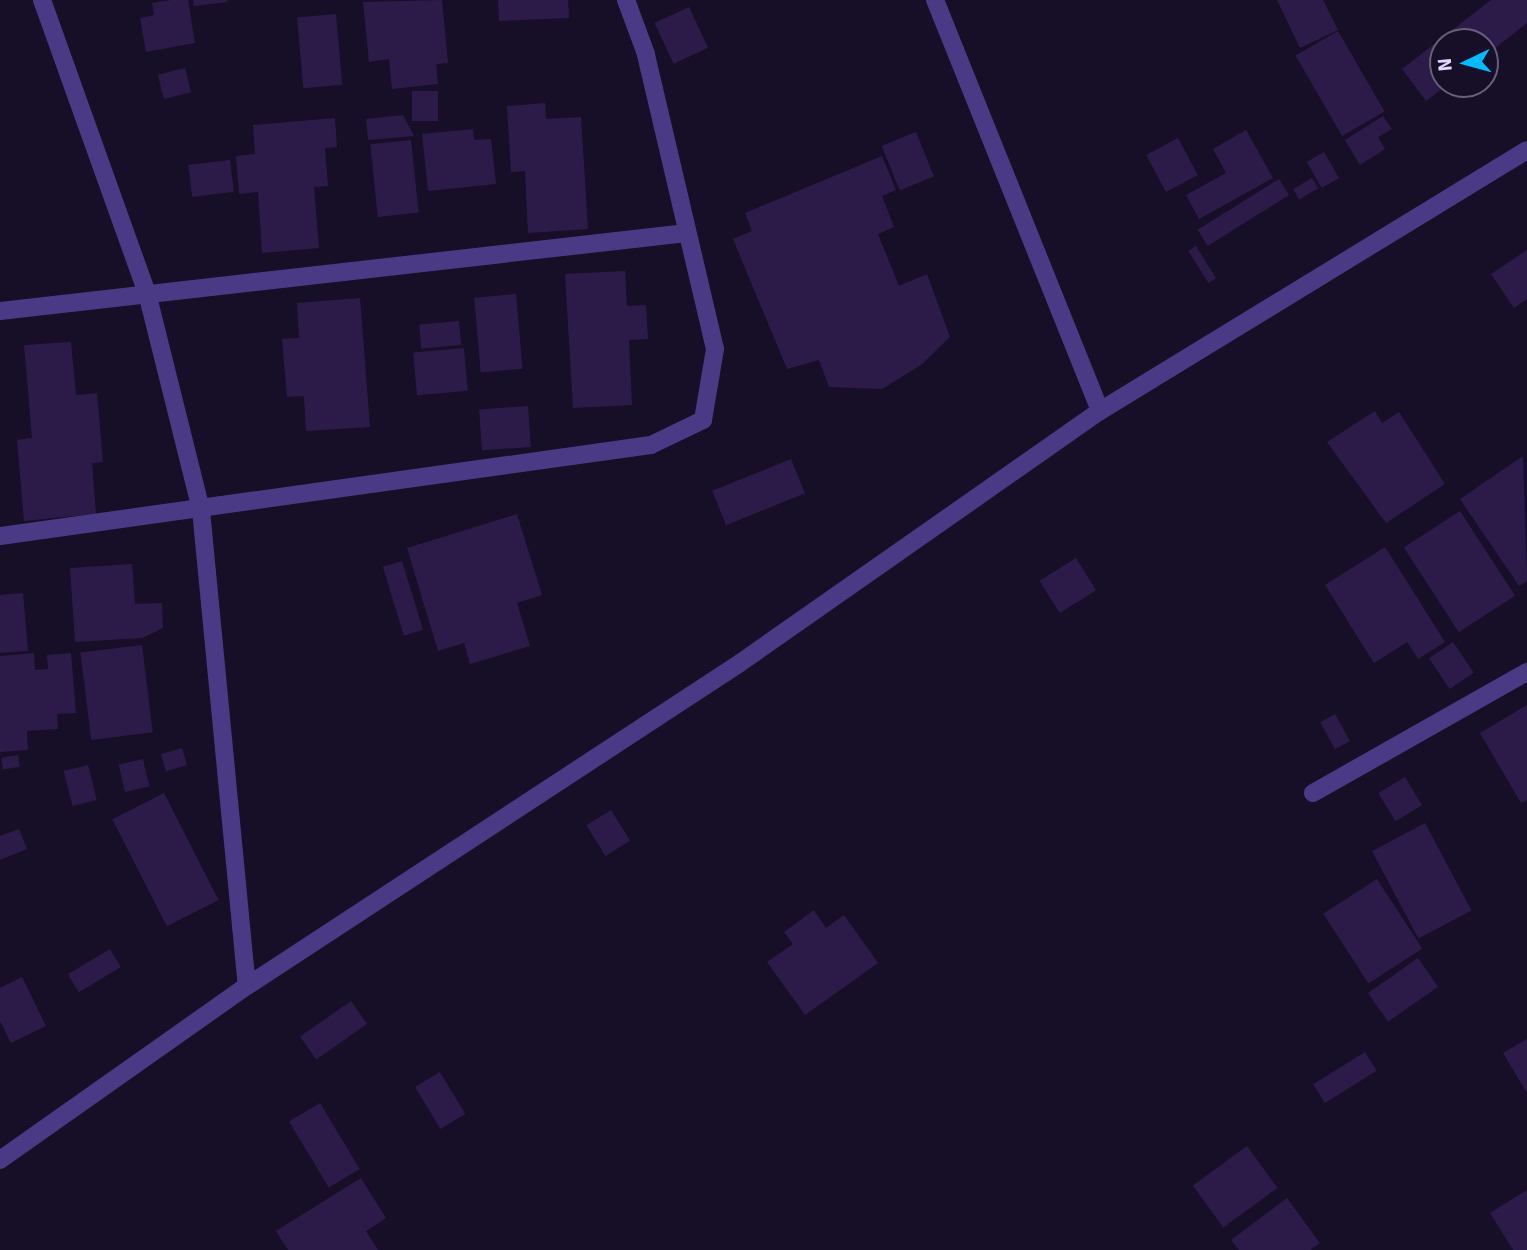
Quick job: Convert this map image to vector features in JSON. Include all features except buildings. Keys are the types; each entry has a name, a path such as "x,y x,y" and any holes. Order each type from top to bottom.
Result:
{"street":[{"path":"42,0 148,293 201,510 247,986"},
{"path":"0,536 651,445 703,420 715,349 646,54 626,0"},
{"path":"935,0 1100,411"},
{"path":"0,1160 247,986 740,663 1100,411 1527,150"},
{"path":"0,311 687,233"},
{"path":"1313,793 1527,672"}]}
